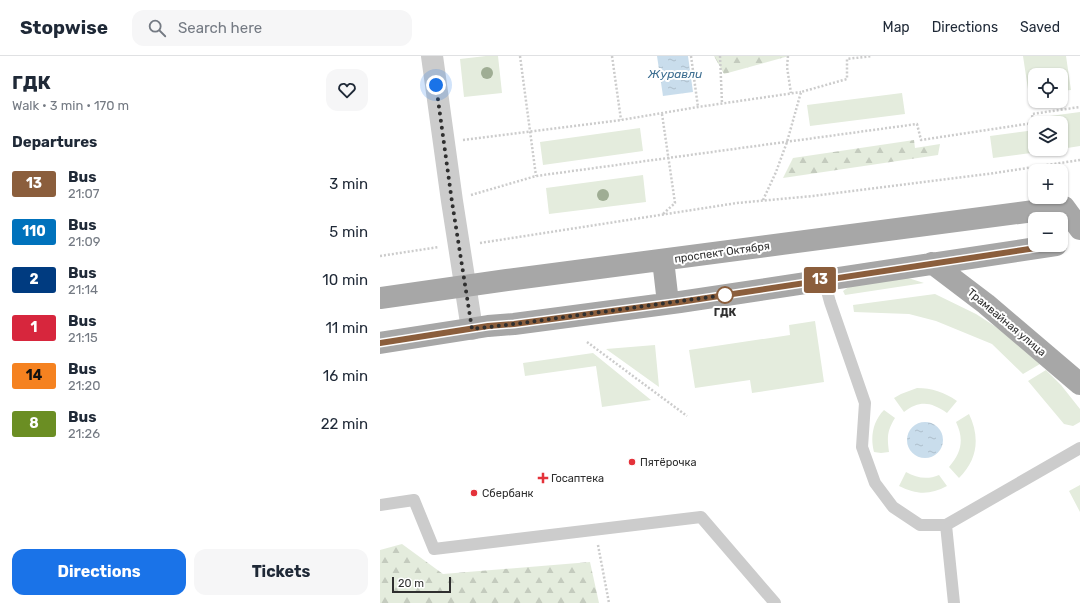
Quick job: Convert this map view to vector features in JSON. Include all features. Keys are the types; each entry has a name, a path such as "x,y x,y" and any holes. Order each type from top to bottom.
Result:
{"main road":[{"name":"проспект Октября","path":"380,298 1064,207 1080,229"},
{"path":"1068,243 1080,242"},
{"path":"380,343 472,329 668,304 1028,249"},
{"path":"663,260 668,304"},
{"name":"Трамвайная улица","path":"932,263 986,304 1080,384"}],"street":[{"path":"432,56 443,142 472,329"}],"lane":[{"path":"824,280 830,302 866,403 862,447 875,483 894,507 920,526 946,525 1080,448"},
{"path":"380,505 414,500 434,549 701,517 775,603"},
{"path":"946,525 954,603"}],"path":[{"path":"520,56 536,176"},
{"path":"612,56 621,120"},
{"path":"691,56 698,107"},
{"path":"720,56 722,103"},
{"path":"788,56 791,93"},
{"path":"443,142 621,120 722,103 801,92 847,79 847,58 872,56"},
{"path":"763,201 787,142 801,92"},
{"path":"452,202 536,176 917,124 921,140 1033,123 1032,114 1080,107"},
{"path":"662,114 675,203 663,215"},
{"path":"478,243 737,203 821,195 988,174 1080,160"},
{"path":"380,256 444,247"},
{"path":"587,342 687,416"},
{"path":"595,530 609,603"}],"green space":[{"path":"498,56 502,93 464,97 460,59"},
{"path":"714,56 789,56 724,74"},
{"path":"1023,56 1066,56 1068,68 1028,68 1028,89"},
{"path":"1068,70 1071,90 1068,90"},
{"path":"902,93 905,114 810,126 807,105"},
{"path":"1080,112 1080,146 1068,148 1068,116 1050,116"},
{"path":"640,128 643,151 543,165 540,142"},
{"path":"1028,131 1028,153 993,158 990,136"},
{"path":"914,140 915,148 940,144 938,155 783,178 793,158"},
{"path":"643,175 646,202 549,214 546,188"},
{"path":"905,277 924,283 845,295 843,291 850,286"},
{"path":"935,294 976,314 1010,336 1040,364 1023,374 992,344 936,321 909,314 854,312 853,305"},
{"path":"815,321 824,382 752,393 750,380 695,388 689,350 790,335 789,325"},
{"path":"655,345 659,387 606,349"},
{"path":"593,353 651,400 602,407 596,366 525,376 523,363"},
{"path":"1046,370 1061,385 1080,409 1080,422 1073,426 1064,424 1028,381"},
{"path":"917,388 938,391 957,401 947,413 941,409 926,404 920,404 904,412 894,398"},
{"path":"884,410 895,418 888,434 889,452 874,452 872,441 873,430 877,419"},
{"path":"969,414 975,431 975,448 970,463 959,478 949,467 957,456 961,440 959,428 956,422"},
{"path":"906,472 922,478 939,475 947,486 935,491 923,493 906,489 899,486"},
{"path":"1080,485 1080,512 1069,491"},
{"path":"402,544 443,574 590,562 599,603 380,603 380,550"}],"water":[{"name":"Журавли","path":"657,56 688,56 693,92 663,96"},
{"path":"925,422 935,425 940,430 943,440 940,450 935,455 925,458 915,455 910,450 907,440 910,430 915,425"}],"bus line":[{"name":"13","path":"380,343 488,326 514,324 680,302 1028,249"}],"place":[{"name":"ГДК","path":"725,295"},
{"name":"Пятёрочка","path":"632,462"},
{"name":"Госаптека","path":"543,478"},
{"name":"Сбербанк","path":"474,493"}],"route":[{"path":"436,85 452,202 472,329 668,304 725,295"}]}
